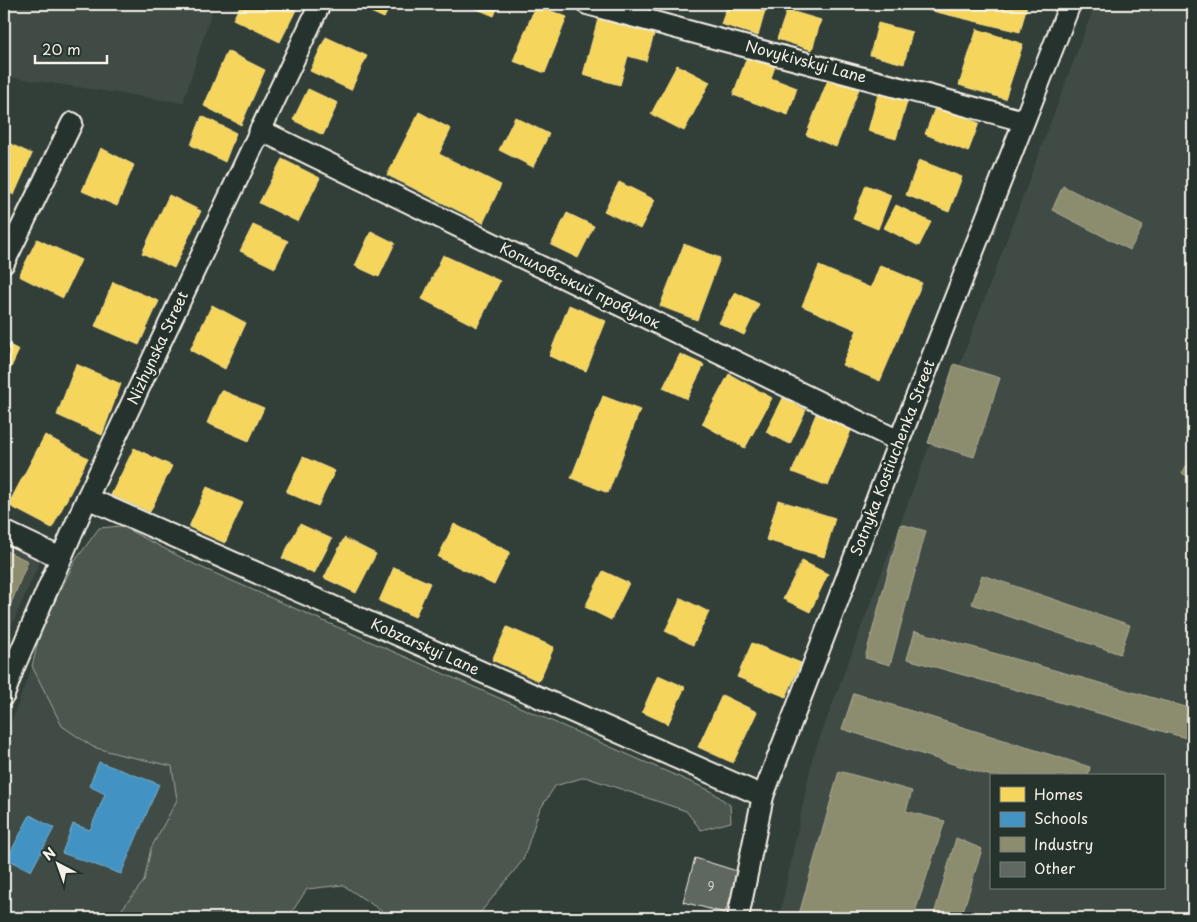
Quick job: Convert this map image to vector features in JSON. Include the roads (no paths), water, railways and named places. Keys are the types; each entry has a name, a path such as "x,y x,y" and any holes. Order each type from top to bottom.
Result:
{"street":[{"name":"Nizhynska Street","path":"4,695 14,667 87,498 320,4"},
{"name":"Novykivskyi Lane","path":"588,4 1024,121"},
{"name":"Sotnyka Kostiuchenka Street","path":"738,918 763,796 1070,4"},
{"path":"4,262 72,123"},
{"name":"Копиловський провулок","path":"260,130 899,441"},
{"name":"Kobzarskyi Lane","path":"87,498 763,796"},
{"path":"4,531 60,558"}]}
